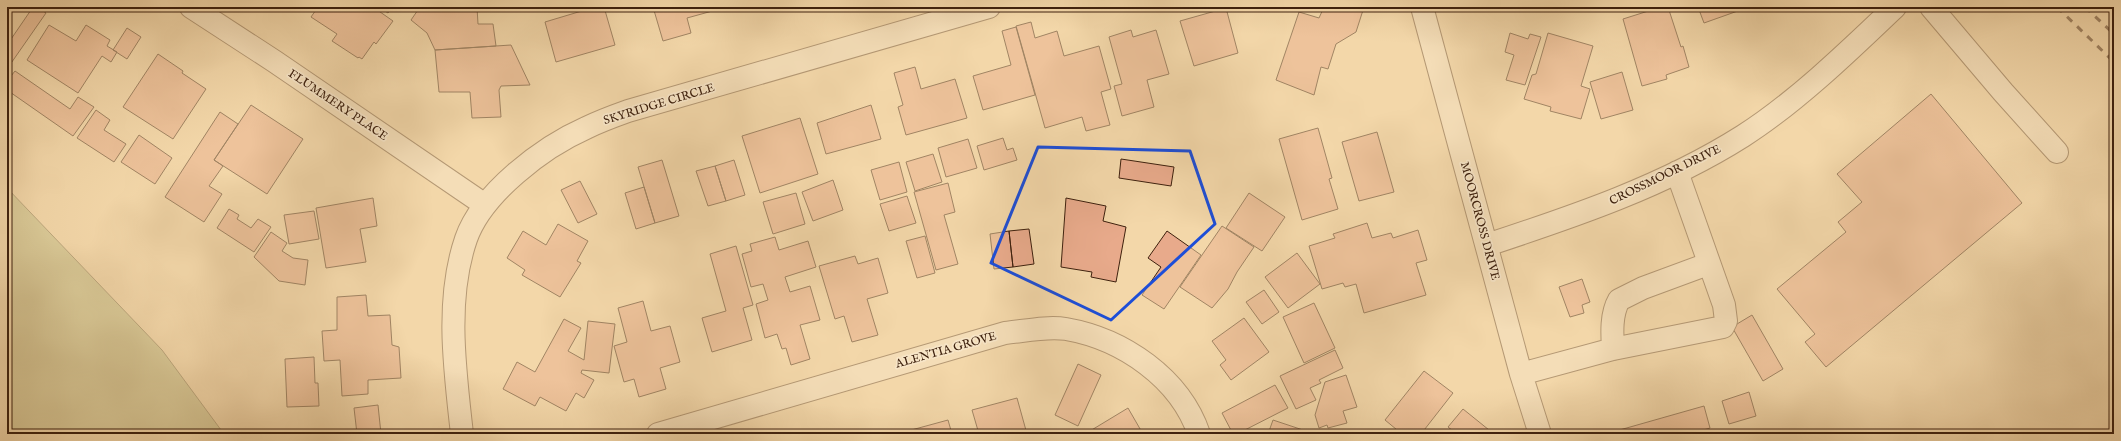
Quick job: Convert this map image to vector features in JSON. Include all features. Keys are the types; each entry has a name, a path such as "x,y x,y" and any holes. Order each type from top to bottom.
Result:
{"street":[{"name":"FLUMMERY PLACE","path":"190,7 274,61 485,205"},
{"name":"SKYRIDGE CIRCLE","path":"462,434 454,322 455,287 466,237 485,205 513,177 549,148 585,128 621,114 989,7"},
{"name":"MOORCROSS DRIVE","path":"1422,7 1521,374 1540,434"},
{"name":"CROSSMOOR DRIVE","path":"1487,245 1563,220 1633,193 1677,172 1744,135 1799,93 1895,7"},
{"path":"1931,7 2003,92 2057,152"},
{"path":"1521,374 1613,349 1723,328 1726,321 1725,309 1677,172"},
{"path":"1613,349 1613,319 1615,308 1620,298 1708,264"},
{"name":"ALENTIA GROVE","path":"658,434 1005,333 1066,329 1098,338 1129,352 1153,368 1194,418 1199,434"}],"highlighted area":[{"path":"1038,147 1190,151 1215,224 1111,320 991,263"}],"shaded area":[{"path":"7,188 162,350 224,434 7,434"}],"building":[{"path":"33,7 37,7 46,13 7,69 7,45"},
{"path":"318,7 373,7 393,21 376,44 374,42 362,59 359,57 358,58 332,41 337,34 311,17"},
{"path":"379,7 393,7 388,13"},
{"path":"409,7 418,7 415,11"},
{"path":"420,7 477,7 478,24 493,24 496,46 435,50 427,33 411,20"},
{"path":"595,7 604,7 615,45 556,62 545,22"},
{"path":"653,7 715,7 716,10 687,18 691,33 663,41"},
{"path":"1324,7 1364,7 1356,32 1336,44 1328,69 1321,67 1314,95 1276,80 1299,12 1319,18"},
{"path":"1661,7 1668,7 1681,47 1683,46 1689,67 1666,75 1667,79 1642,86 1623,19"},
{"path":"1698,7 1749,7 1704,23"},
{"path":"1226,8 1238,53 1194,66 1180,21"},
{"path":"1031,22 1035,38 1057,31 1064,56 1099,46 1111,89 1101,92 1110,125 1086,131 1082,117 1045,128 1016,26"},
{"path":"49,25 76,41 86,25 110,40 107,46 117,52 111,62 102,56 78,93 27,60"},
{"path":"1016,27 1035,95 983,110 973,76 1011,65 1002,31"},
{"path":"127,28 141,37 127,59 113,50"},
{"path":"1131,30 1133,37 1156,30 1169,74 1147,80 1154,107 1122,116 1114,86 1122,84 1109,37"},
{"path":"1510,33 1528,39 1530,34 1541,37 1525,85 1506,80 1514,55 1505,52"},
{"path":"1548,33 1593,46 1581,86 1590,89 1581,119 1550,111 1551,107 1524,99 1532,75 1536,74"},
{"path":"511,45 530,85 501,86 499,90 501,117 472,118 470,92 439,92 435,50"},
{"path":"158,54 183,71 182,73 206,89 173,139 123,107"},
{"path":"915,67 921,89 955,79 967,118 906,135 898,107 903,105 894,73"},
{"path":"15,71 70,109 78,97 94,107 73,136 7,90 7,73 11,76"},
{"path":"1622,72 1633,110 1601,119 1590,82"},
{"path":"1931,94 2022,203 1826,367 1805,342 1815,334 1777,289 1846,232 1838,222 1862,202 1837,174"},
{"path":"251,105 303,139 267,194 214,160"},
{"path":"871,105 881,139 826,154 817,123"},
{"path":"96,110 110,120 104,130 126,144 114,162 77,138"},
{"path":"220,112 238,124 214,160 223,166 209,186 222,194 204,222 165,197"},
{"path":"800,118 818,174 760,193 742,136"},
{"path":"1318,128 1332,178 1329,179 1338,209 1302,220 1279,139"},
{"path":"1377,132 1394,192 1359,201 1342,142"},
{"path":"139,135 172,158 155,184 121,162"},
{"path":"1003,138 1007,150 1013,148 1017,160 984,170 977,146"},
{"path":"968,139 977,168 946,177 938,148"},
{"path":"933,154 942,182 915,191 906,162"},
{"path":"1121,159 1174,167 1171,186 1119,178"},
{"path":"662,160 679,216 655,223 638,167"},
{"path":"734,160 745,195 726,201 715,166"},
{"path":"899,162 907,192 880,200 871,170"},
{"path":"715,166 726,201 708,206 696,171"},
{"path":"833,180 843,210 813,221 802,192"},
{"path":"580,181 597,214 578,223 561,190"},
{"path":"948,183 955,212 944,215 958,264 936,270 914,192"},
{"path":"644,187 655,223 636,229 625,193"},
{"path":"796,193 805,224 773,234 763,202"},
{"path":"1249,193 1285,217 1262,251 1226,228"},
{"path":"907,196 916,223 889,231 880,204"},
{"path":"373,198 377,226 360,229 366,262 326,268 316,208"},
{"path":"1066,198 1106,206 1103,221 1126,227 1116,282 1091,277 1092,272 1061,267"},
{"path":"229,209 239,215 237,219 251,228 258,219 271,227 254,252 217,228"},
{"path":"314,211 319,239 289,244 284,215"},
{"path":"1367,223 1372,238 1391,233 1393,238 1418,230 1427,260 1416,263 1426,295 1364,313 1356,284 1345,287 1343,283 1322,289 1309,246 1335,238 1333,234"},
{"path":"558,224 588,241 577,261 581,263 560,297 522,275 525,270 507,258 523,231 546,245"},
{"path":"1222,226 1254,247 1237,272 1228,289 1212,308 1180,287"},
{"path":"1029,229 1034,264 1013,267 1009,231"},
{"path":"1009,231 1013,267 994,269 990,234"},
{"path":"1167,231 1201,255 1164,309 1142,295 1161,267 1148,258"},
{"path":"271,232 287,243 282,251 293,258 308,260 305,285 279,281 254,257"},
{"path":"925,236 935,273 917,278 906,241"},
{"path":"775,237 779,250 808,241 816,267 785,277 790,292 810,286 820,320 800,325 810,359 791,365 786,348 782,349 777,334 765,338 756,304 768,300 763,284 751,287 742,254 752,251 750,244"},
{"path":"736,246 753,305 743,308 752,340 712,352 702,318 726,311 710,254"},
{"path":"1297,253 1320,284 1288,308 1265,277"},
{"path":"855,256 858,264 878,258 888,293 867,299 878,335 852,342 844,316 835,319 819,266"},
{"path":"1582,279 1590,302 1582,305 1584,313 1570,317 1559,287"},
{"path":"1264,290 1279,312 1262,324 1246,302"},
{"path":"366,295 368,316 390,315 392,345 399,347 401,378 368,380 368,394 342,396 340,360 324,361 322,331 337,330 337,297"},
{"path":"643,301 651,331 670,326 680,362 660,368 666,389 639,397 634,379 624,382 614,346 627,342 618,308"},
{"path":"1314,303 1335,348 1304,363 1283,317"},
{"path":"1752,315 1783,369 1763,381 1732,327"},
{"path":"1244,318 1269,352 1231,380 1220,365 1226,360 1212,341"},
{"path":"564,319 581,328 568,351 584,360 588,321 615,324 609,373 582,370 581,373 594,380 584,398 576,393 566,411 540,397 535,406 503,389 517,362 535,372"},
{"path":"1335,350 1343,368 1319,380 1321,383 1310,388 1316,400 1296,409 1280,376"},
{"path":"314,357 315,383 318,383 319,406 287,407 285,359"},
{"path":"1078,364 1101,375 1078,426 1055,415"},
{"path":"1424,371 1453,393 1421,434 1402,434 1385,420"},
{"path":"1346,375 1357,407 1343,411 1347,423 1328,428 1327,425 1319,428 1315,415 1325,382"},
{"path":"1275,385 1288,408 1237,434 1233,434 1222,413"},
{"path":"1749,392 1756,416 1729,424 1722,401"},
{"path":"1017,398 1027,434 979,434 972,410"},
{"path":"378,405 381,434 357,434 354,408"},
{"path":"1704,406 1710,428 1690,434 1609,433"},
{"path":"1128,408 1143,434 1085,434"},
{"path":"1463,409 1494,434 1457,434 1448,427"},
{"path":"948,420 952,434 904,434 904,432"},
{"path":"1273,420 1315,434 1268,434"}],"railway":[{"path":"2057,7 2114,62"},
{"path":"2085,7 2114,34"}]}
